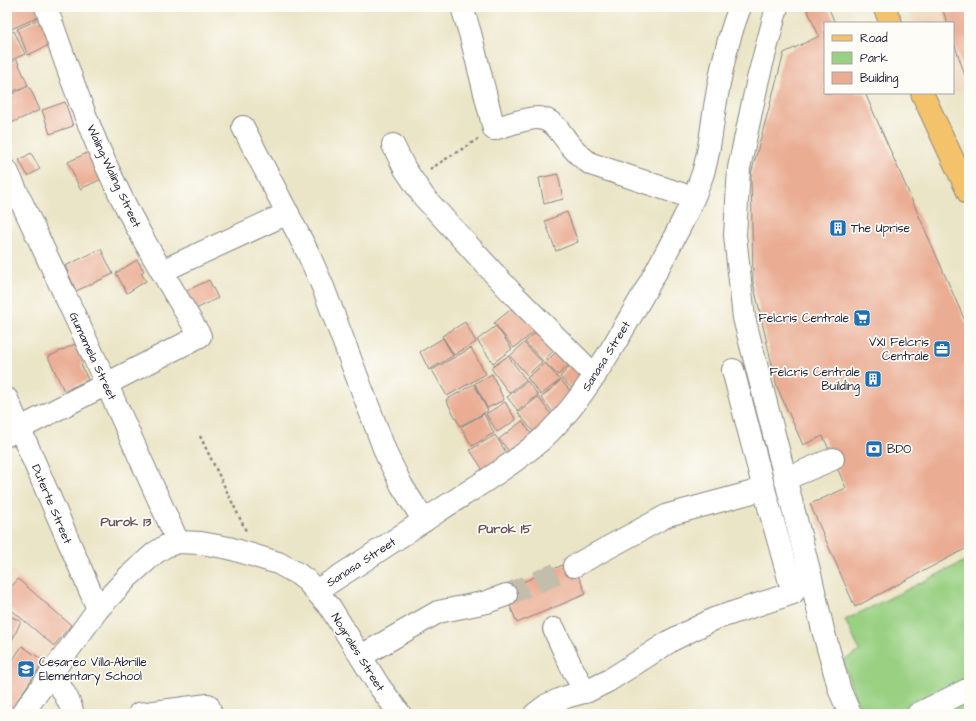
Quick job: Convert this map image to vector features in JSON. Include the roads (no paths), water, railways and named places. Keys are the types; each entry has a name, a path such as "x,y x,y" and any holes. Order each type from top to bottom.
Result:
{"main road":[{"path":"884,7 891,22"},
{"path":"922,94 969,194"}],"street":[{"name":"Waling-Waling Street","path":"46,7 99,150 130,215 200,336 107,385"},
{"path":"462,7 494,129 538,118 548,121 558,129 571,146 591,164 694,198"},
{"name":"Sanasa Street","path":"316,591 387,546 513,462 540,440 578,401 595,376 646,291 694,198 703,174 708,154 724,55 740,7"},
{"path":"777,7 768,38 739,168 735,235 744,318 825,638 840,691 850,714"},
{"path":"768,38 794,7"},
{"path":"243,127 288,213 323,287 387,456 402,486 424,521"},
{"path":"393,145 412,180 424,197 511,292 595,376"},
{"name":"Gumamela Street","path":"7,170 178,542"},
{"path":"162,272 288,213"},
{"path":"535,714 547,705 566,697 585,692 608,681 672,640 714,619 792,592 733,370"},
{"path":"13,431 107,385"},
{"name":"Duterte Street","path":"7,399 13,431 98,609"},
{"path":"785,479 833,459"},
{"path":"574,566 668,515 764,489"},
{"path":"22,714 98,609 128,577 155,553 166,546 178,542"},
{"name":"Nograles Street","path":"178,542 201,543 229,548 278,563 298,574 307,581 330,607 379,686 400,714"},
{"path":"361,656 438,612 487,602 506,595"},
{"path":"554,629 585,692"},
{"path":"51,674 62,688 73,714"},
{"path":"918,714 969,689"},
{"path":"139,714 208,704 210,714"}],"tunnel":[{"path":"506,595 574,566"}],"place":[{"name":"The Uprise","path":"838,228"},
{"name":"Felcris Centrale","path":"862,318"},
{"name":"VXI Felcris Centrale","path":"942,349"},
{"name":"Felcris Centrale Building","path":"873,379"},
{"name":"BDO","path":"874,449"},
{"name":"Cesareo Villa-Abrille Elementary School","path":"26,669"}],"district":[{"name":"Purok 13","path":"126,521"},
{"name":"Purok 15","path":"505,528"}]}
